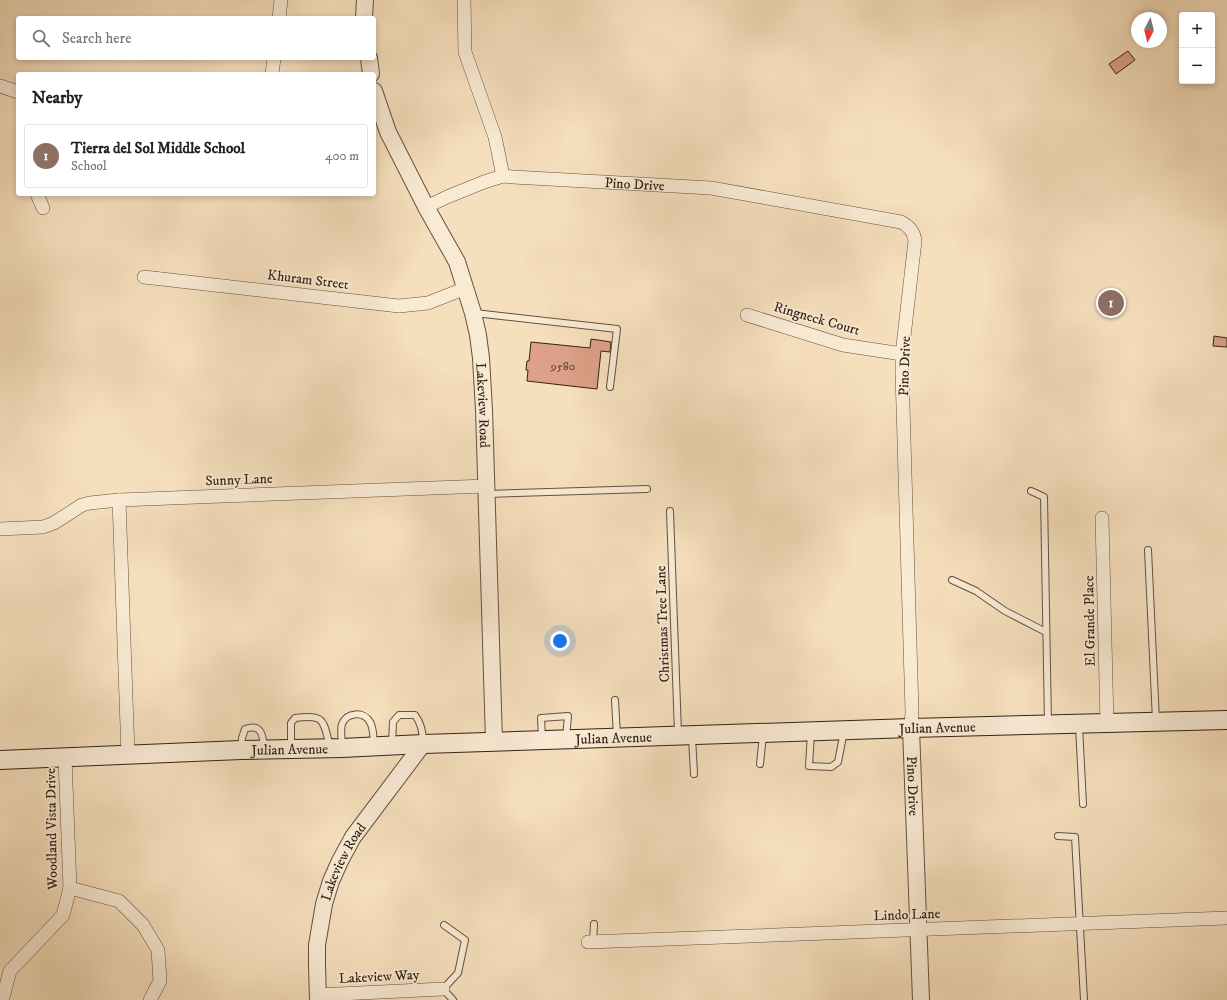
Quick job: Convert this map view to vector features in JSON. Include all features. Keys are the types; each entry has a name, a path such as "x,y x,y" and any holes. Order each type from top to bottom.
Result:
{"main road":[{"name":"Julian Avenue","path":"0,760 494,741 542,741 911,728 1227,720"}],"street":[{"path":"279,16 281,0"},
{"path":"364,16 365,0"},
{"path":"464,0 465,52 495,136 503,176"},
{"path":"272,72 274,60"},
{"path":"369,60 371,72"},
{"path":"0,86 16,91"},
{"name":"Lakeview Road","path":"376,103 379,122 388,132 426,207 458,262 478,335 482,373 494,741"},
{"name":"Pino Drive","path":"426,207 453,194 503,176 711,188 901,222 910,228 915,241 902,354 912,712 911,728 920,1000"},
{"path":"38,196 43,208"},
{"name":"Khuram Street","path":"144,277 399,306 418,305 466,288"},
{"name":"Ringneck Court","path":"747,315 843,345 902,354"},
{"name":"Sunny Lane","path":"0,529 44,527 54,523 72,510 86,504 119,500 486,490"},
{"path":"119,500 128,755"},
{"name":"El Grande Place","path":"1102,518 1108,724"},
{"name":"Lakeview Road","path":"318,998 318,939 324,904 331,881 353,837 423,744"},
{"name":"Woodland Vista Drive","path":"3,996 10,972 63,915 70,888 65,758"},
{"path":"70,888 119,900 143,925 158,950 160,981 150,1000"},
{"name":"Lindo Lane","path":"591,942 1227,918"},
{"name":"Lakeview Way","path":"318,998 443,989"}],"lane":[{"path":"473,313 617,329 610,387"},
{"path":"486,490 647,489"},
{"path":"1031,491 1044,497 1048,725"},
{"name":"Christmas Tree Lane","path":"670,511 685,736 694,774"},
{"path":"1148,550 1156,722"},
{"path":"952,580 976,591 1005,611 1046,632"},
{"path":"615,700 617,738"},
{"path":"336,748 341,726 346,718 354,714 363,715 370,720 372,728 383,746"},
{"path":"383,746 393,722 399,714 415,715 419,720 423,732 423,744"},
{"path":"290,749 291,723 295,718 310,716 318,718 323,722 336,748"},
{"path":"1079,724 1083,804"},
{"path":"241,750 242,738 245,729 251,726 258,728 262,732 264,739 264,750"},
{"path":"811,732 810,766 831,767 838,762 844,731"},
{"path":"760,764 763,733"},
{"path":"1058,836 1076,837 1084,1000"},
{"path":"591,942 594,924"},
{"path":"444,925 465,940 458,973 443,989 453,1000"}],"building":[{"path":"1128,51 1135,60 1116,74 1109,64"},
{"path":"1214,336 1227,338 1227,347 1213,346"},
{"path":"591,339 611,342 610,352 601,351 597,389 527,381 528,370 526,370 527,361 529,361 531,342 590,348"}],"place":[{"name":"Tierra del Sol Middle School","path":"1111,303"}]}
